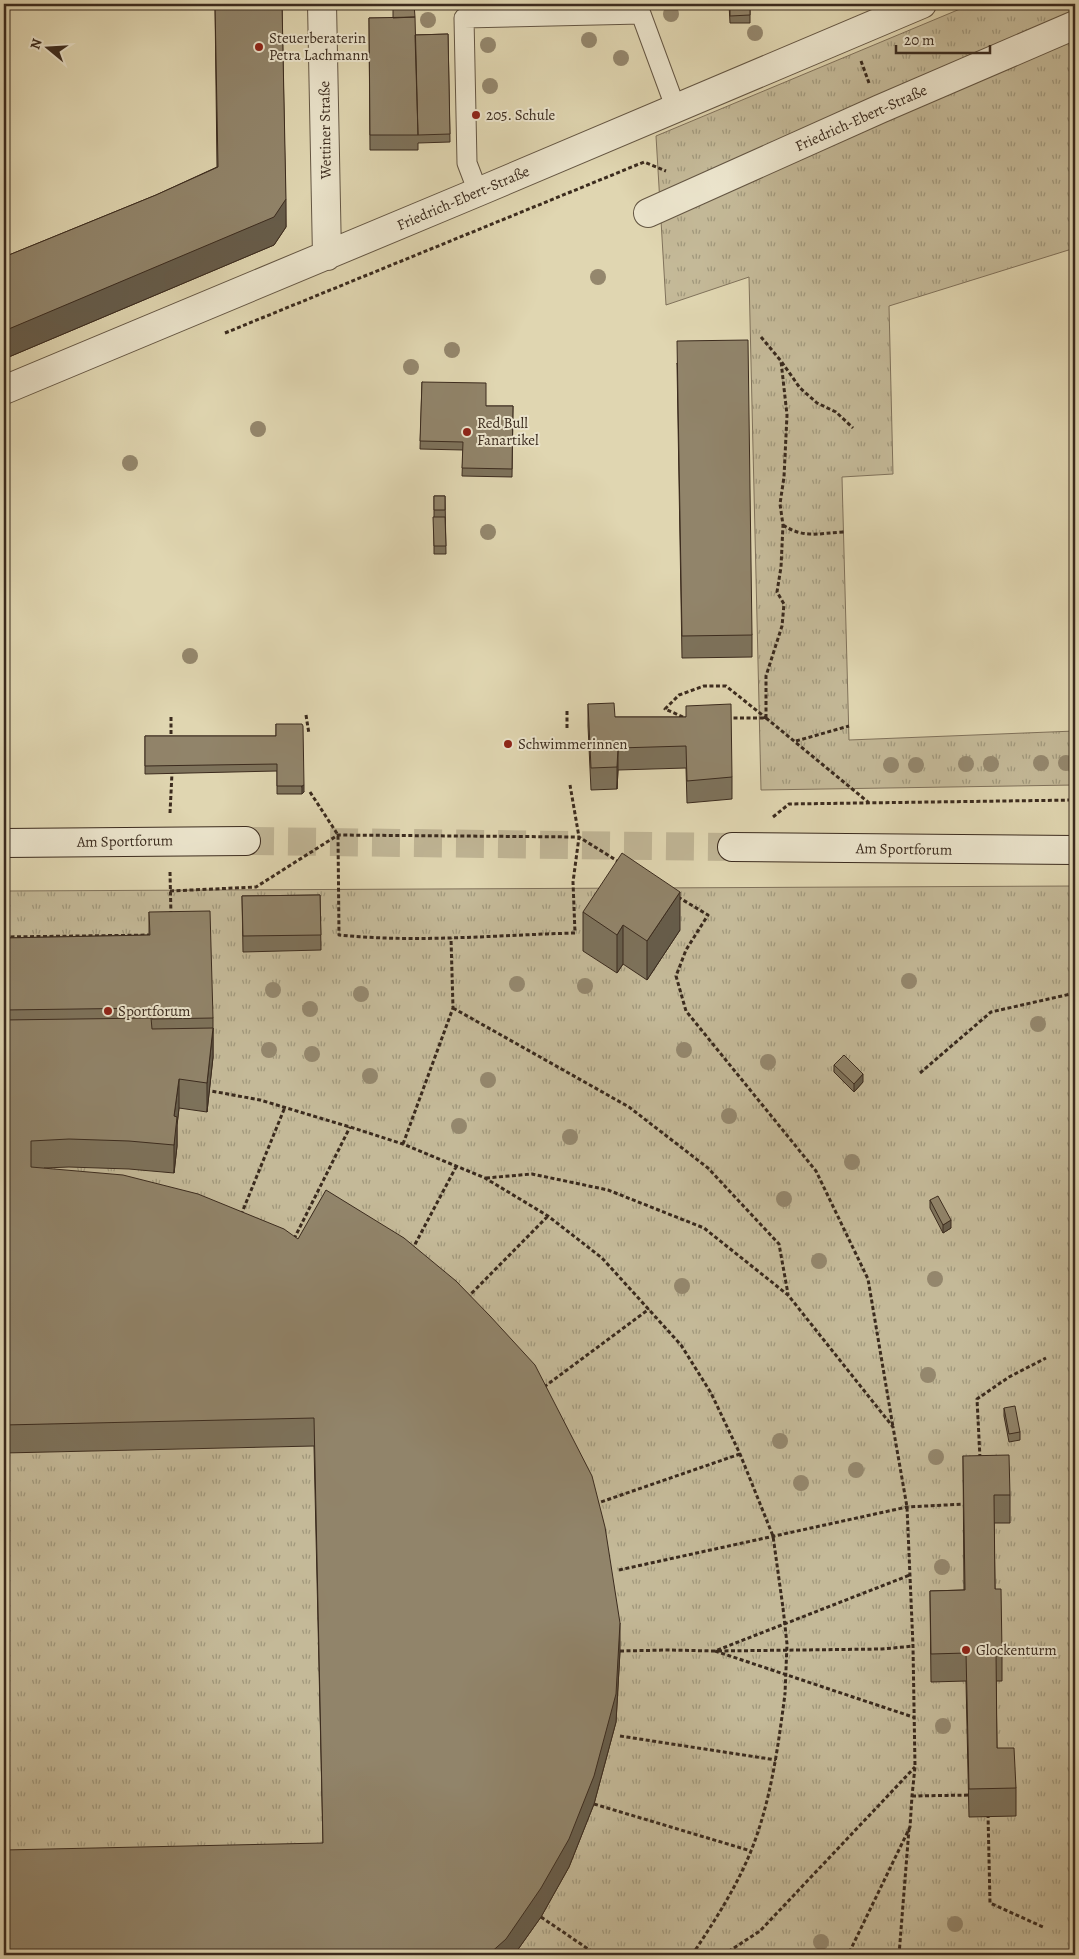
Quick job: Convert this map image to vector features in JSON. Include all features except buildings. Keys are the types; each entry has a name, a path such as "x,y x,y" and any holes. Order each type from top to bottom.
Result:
{"street":[{"name":"Wettiner Straße","path":"322,4 327,256"},
{"name":"Friedrich-Ebert-Straße","path":"4,390 327,256 922,4"},
{"name":"Friedrich-Ebert-Straße","path":"648,213 880,109 1075,25"},
{"name":"Am Sportforum","path":"4,843 170,840 246,841"},
{"name":"Am Sportforum","path":"732,847 1075,850"}],"lane":[{"path":"478,192 468,163 464,18 641,14 676,109"}],"path":[{"path":"851,35 880,109"},
{"path":"220,335 644,162 706,187"},
{"path":"761,337 800,388 817,403 836,412 853,428"},
{"path":"766,718 766,676 782,626 784,604 777,592 781,567 783,525 780,504 784,477 787,415 781,361"},
{"path":"783,525 795,533 810,535 844,532"},
{"path":"691,718 681,718 666,709 679,695 704,686 726,686 868,802"},
{"path":"567,711 567,729"},
{"path":"306,715 309,734"},
{"path":"171,717 171,744"},
{"path":"719,718 766,718"},
{"path":"795,742 849,726"},
{"path":"170,840 172,773"},
{"path":"310,792 338,836 339,935 451,938 575,933 573,882 578,837 570,786"},
{"path":"768,820 789,804 1075,800"},
{"path":"170,891 256,887 338,836 578,837 627,866"},
{"path":"676,896 708,915 686,950 676,976 686,1011 816,1170 868,1279 907,1506 913,1646 915,1767 899,1955"},
{"path":"170,901 171,919"},
{"path":"4,937 161,934"},
{"path":"403,1144 453,1008 451,938"},
{"path":"920,1073 991,1012 1075,993"},
{"path":"453,1008 629,1107 708,1168 779,1244 788,1295"},
{"path":"199,1090 260,1100 285,1107 403,1144 485,1178 548,1216 602,1258 681,1345 711,1393 740,1454 773,1536 787,1644 785,1694 776,1760 751,1851 717,1918 692,1955"},
{"path":"240,1219 285,1107"},
{"path":"292,1242 350,1127"},
{"path":"408,1258 456,1166"},
{"path":"485,1178 532,1174 608,1190 704,1228 788,1295 893,1427"},
{"path":"464,1301 548,1216"},
{"path":"543,1387 649,1309"},
{"path":"980,1461 977,1399 1009,1377 1046,1358"},
{"path":"592,1505 740,1454"},
{"path":"619,1570 907,1506 972,1502"},
{"path":"714,1651 910,1574"},
{"path":"620,1651 882,1649 913,1646"},
{"path":"714,1651 913,1717"},
{"path":"620,1736 776,1760"},
{"path":"723,1955 760,1931 915,1767"},
{"path":"912,1796 978,1795"},
{"path":"594,1804 751,1851"},
{"path":"988,1809 990,1903 1043,1927"},
{"path":"848,1955 910,1827"},
{"path":"540,1917 597,1955"}],"green space":[{"path":"972,4 1075,4 1075,248 889,306 893,474 842,477 849,740 1075,731 1075,785 761,790 749,277 666,305 656,136"},
{"path":"1075,886 1075,1955 4,1955 4,891"}],"tunnel":[{"path":"246,841 732,847"}],"place":[{"name":"Steuerberaterin Petra Lachmann","path":"259,47"},
{"name":"205. Schule","path":"476,115"},
{"name":"Red Bull Fanartikel","path":"467,432"},
{"name":"Schwimmerinnen","path":"508,744"},
{"name":"Sportforum","path":"108,1011"},
{"name":"Glockenturm","path":"966,1650"}]}
